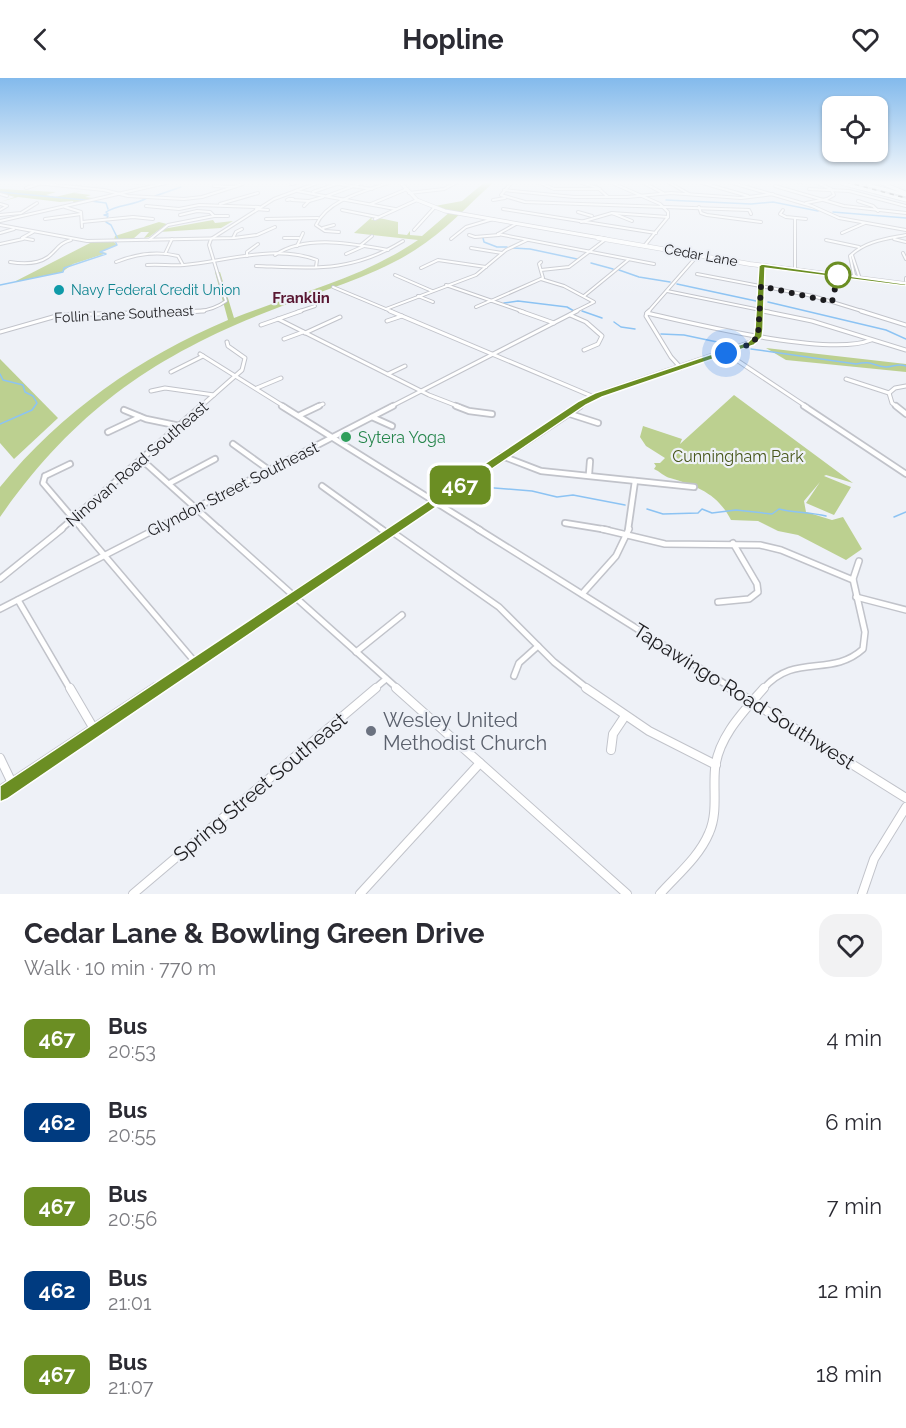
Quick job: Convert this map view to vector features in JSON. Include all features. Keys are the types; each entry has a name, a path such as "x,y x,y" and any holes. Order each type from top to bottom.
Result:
{"main road":[{"name":"Cedar Lane","path":"498,220 762,266 857,278 906,281"},
{"path":"0,792 567,413 594,397 748,345 758,337 762,266"}],"street":[{"path":"82,227 82,222 102,220"},
{"path":"149,240 168,225 193,220"},
{"path":"213,260 209,245 211,239 239,220"},
{"path":"317,220 316,225 324,230 339,232"},
{"path":"414,230 413,228 421,220"},
{"path":"451,239 463,227 483,224 491,220"},
{"path":"571,220 656,233"},
{"path":"581,222 585,220"},
{"path":"645,245 665,220"},
{"path":"745,220 760,222"},
{"path":"795,220 795,270"},
{"path":"855,220 906,230"},
{"path":"842,233 865,222"},
{"path":"0,223 73,239 233,238 257,235 275,227"},
{"path":"498,234 516,224"},
{"path":"319,232 334,225"},
{"path":"0,233 16,228"},
{"path":"233,238 236,232 242,229"},
{"path":"23,240 24,236 36,232"},
{"path":"297,246 303,233"},
{"path":"468,236 498,234 654,264"},
{"path":"826,240 859,247 906,235"},
{"path":"346,254 363,246 372,236"},
{"path":"284,238 299,238"},
{"path":"541,270 567,268 606,238"},
{"path":"891,238 906,243"},
{"path":"10,262 22,263 39,260 51,253 56,246 73,239"},
{"path":"165,254 172,239"},
{"path":"0,244 33,240"},
{"path":"386,309 476,275 502,252 527,240"},
{"path":"256,266 352,266 403,241"},
{"path":"247,256 248,252 258,244"},
{"path":"275,255 284,249 297,246 363,246 388,250"},
{"path":"857,278 859,276 852,255 859,247"},
{"path":"471,248 502,252"},
{"path":"116,262 144,254 165,254 178,256 183,265"},
{"path":"903,254 906,260"},
{"path":"147,265 183,265 247,256 275,255 309,256 317,261 316,267"},
{"path":"647,313 698,255"},
{"name":"Follin Lane Southeast","path":"0,332 60,315 197,311 214,308 226,301 213,260"},
{"path":"541,279 564,286 584,296 628,260"},
{"path":"421,268 435,261 486,267"},
{"path":"476,306 541,279 544,275 539,264 541,262"},
{"path":"697,274 823,299 906,325"},
{"path":"395,275 432,291"},
{"path":"446,285 554,323"},
{"path":"333,287 594,397"},
{"path":"667,291 812,321 906,350"},
{"path":"418,296 433,302"},
{"name":"Glyndon Street Southeast","path":"0,609 594,302 584,296"},
{"path":"261,325 315,306"},
{"path":"647,313 758,337 847,345 871,340"},
{"path":"647,313 657,336 681,368"},
{"path":"387,321 402,315"},
{"path":"570,315 586,322 602,336 598,344 584,350"},
{"path":"284,339 340,317"},
{"path":"278,319 422,392 469,411 492,414"},
{"path":"227,342 228,346 245,358 242,370 235,375"},
{"path":"726,353 906,474"},
{"name":"Tapawingo Road Southwest","path":"171,372 201,355 300,415 906,798"},
{"path":"388,374 405,366"},
{"name":"Ninovan Road Southeast","path":"0,579 22,563 142,460 235,375"},
{"path":"257,388 281,378"},
{"path":"846,379 890,393"},
{"path":"890,393 895,388 906,386"},
{"path":"151,391 165,388 214,395"},
{"path":"890,393 892,403 906,414"},
{"path":"300,415 323,404"},
{"path":"124,410 140,417 180,426"},
{"path":"567,413 598,423"},
{"path":"108,432 140,417"},
{"path":"372,417 392,426"},
{"path":"233,444 269,470"},
{"path":"502,456 525,467 542,471 590,474 635,482 694,487"},
{"path":"170,483 215,459"},
{"path":"142,460 627,894"},
{"path":"590,461 590,474"},
{"path":"70,464 42,476 43,483 195,662"},
{"path":"582,594 613,561 628,535 633,516 635,482"},
{"path":"322,486 499,607 574,679 625,716 675,745 716,765"},
{"path":"565,523 678,545 733,543 771,547 853,580"},
{"path":"718,602 749,599 758,592 758,584 733,543"},
{"path":"660,894 709,835 716,810 716,765 724,740 770,681 783,671 803,665 847,662 859,655 863,649 866,637 853,580 859,561"},
{"path":"856,597 906,610"},
{"path":"18,600 94,729"},
{"path":"356,652 402,615"},
{"path":"514,676 519,663 538,646"},
{"name":"Spring Street Southeast","path":"133,894 386,678"},
{"path":"611,750 613,734 625,716"},
{"path":"0,758 13,784"},
{"path":"365,892 480,763"},
{"path":"862,894 877,851 906,807"}],"green space":[{"path":"213,220 215,223 233,221 221,228 159,232 163,229"},
{"path":"369,220 398,222 398,234 407,235 410,231 410,235 422,236 440,220 454,220 399,260 233,326 156,366 89,416 58,446 28,479 0,517 0,487 49,434 104,389 133,369 228,320 215,272 220,272 234,318 352,275 375,265 418,240 354,233"},
{"path":"159,222 167,224 149,237 144,238 149,232 141,232 133,239 114,240 115,236"},
{"path":"113,241 117,245 101,252 107,253 73,264 62,272 14,282 92,242"},
{"path":"766,348 906,364 906,372 786,360"},
{"path":"0,359 58,418 14,459 0,443"},
{"name":"Cunningham Park","path":"734,395 853,483 824,476 851,487 834,515 806,503 820,482 804,501 806,512 832,520 843,517 862,549 846,560 798,535 778,531 758,521 731,520 720,504 706,492 654,469 656,466 654,463 660,463 665,458 646,446 640,437 643,426 682,439 680,444"}],"waterway":[{"path":"106,222 111,225 118,239"},
{"path":"483,238 484,242 497,247 507,247"},
{"path":"0,285 63,272 64,268 106,254 100,252 117,245 115,241"},
{"path":"513,248 530,249 577,259"},
{"path":"591,263 613,269"},
{"path":"619,270 639,277 670,282"},
{"path":"677,284 756,301"},
{"path":"504,303 518,301 567,307 574,311"},
{"path":"768,302 886,330 906,339"},
{"path":"582,311 602,318"},
{"path":"614,322 621,327 635,329"},
{"path":"661,334 684,335 736,346"},
{"path":"751,349 856,364 906,366"},
{"path":"0,374 3,380 23,385 25,392 33,396 37,403 32,410 0,424"},
{"path":"482,487 532,491 557,497 573,495 625,505"},
{"path":"647,509 663,514 698,513 702,509 712,513 736,510 772,514 779,509 826,516"},
{"path":"894,517 906,512"}],"bus line":[{"name":"467","path":"0,792 583,403 598,395 751,344 758,337 762,266 906,284"}],"place":[{"name":"Navy Federal Credit Union","path":"59,290"},
{"name":"Sytera Yoga","path":"346,437"},
{"name":"Wesley United Methodist Church","path":"371,731"}],"district":[{"name":"Franklin","path":"301,298"}],"route":[{"path":"726,353 738,350 758,337 761,286 832,302 838,275"}]}
